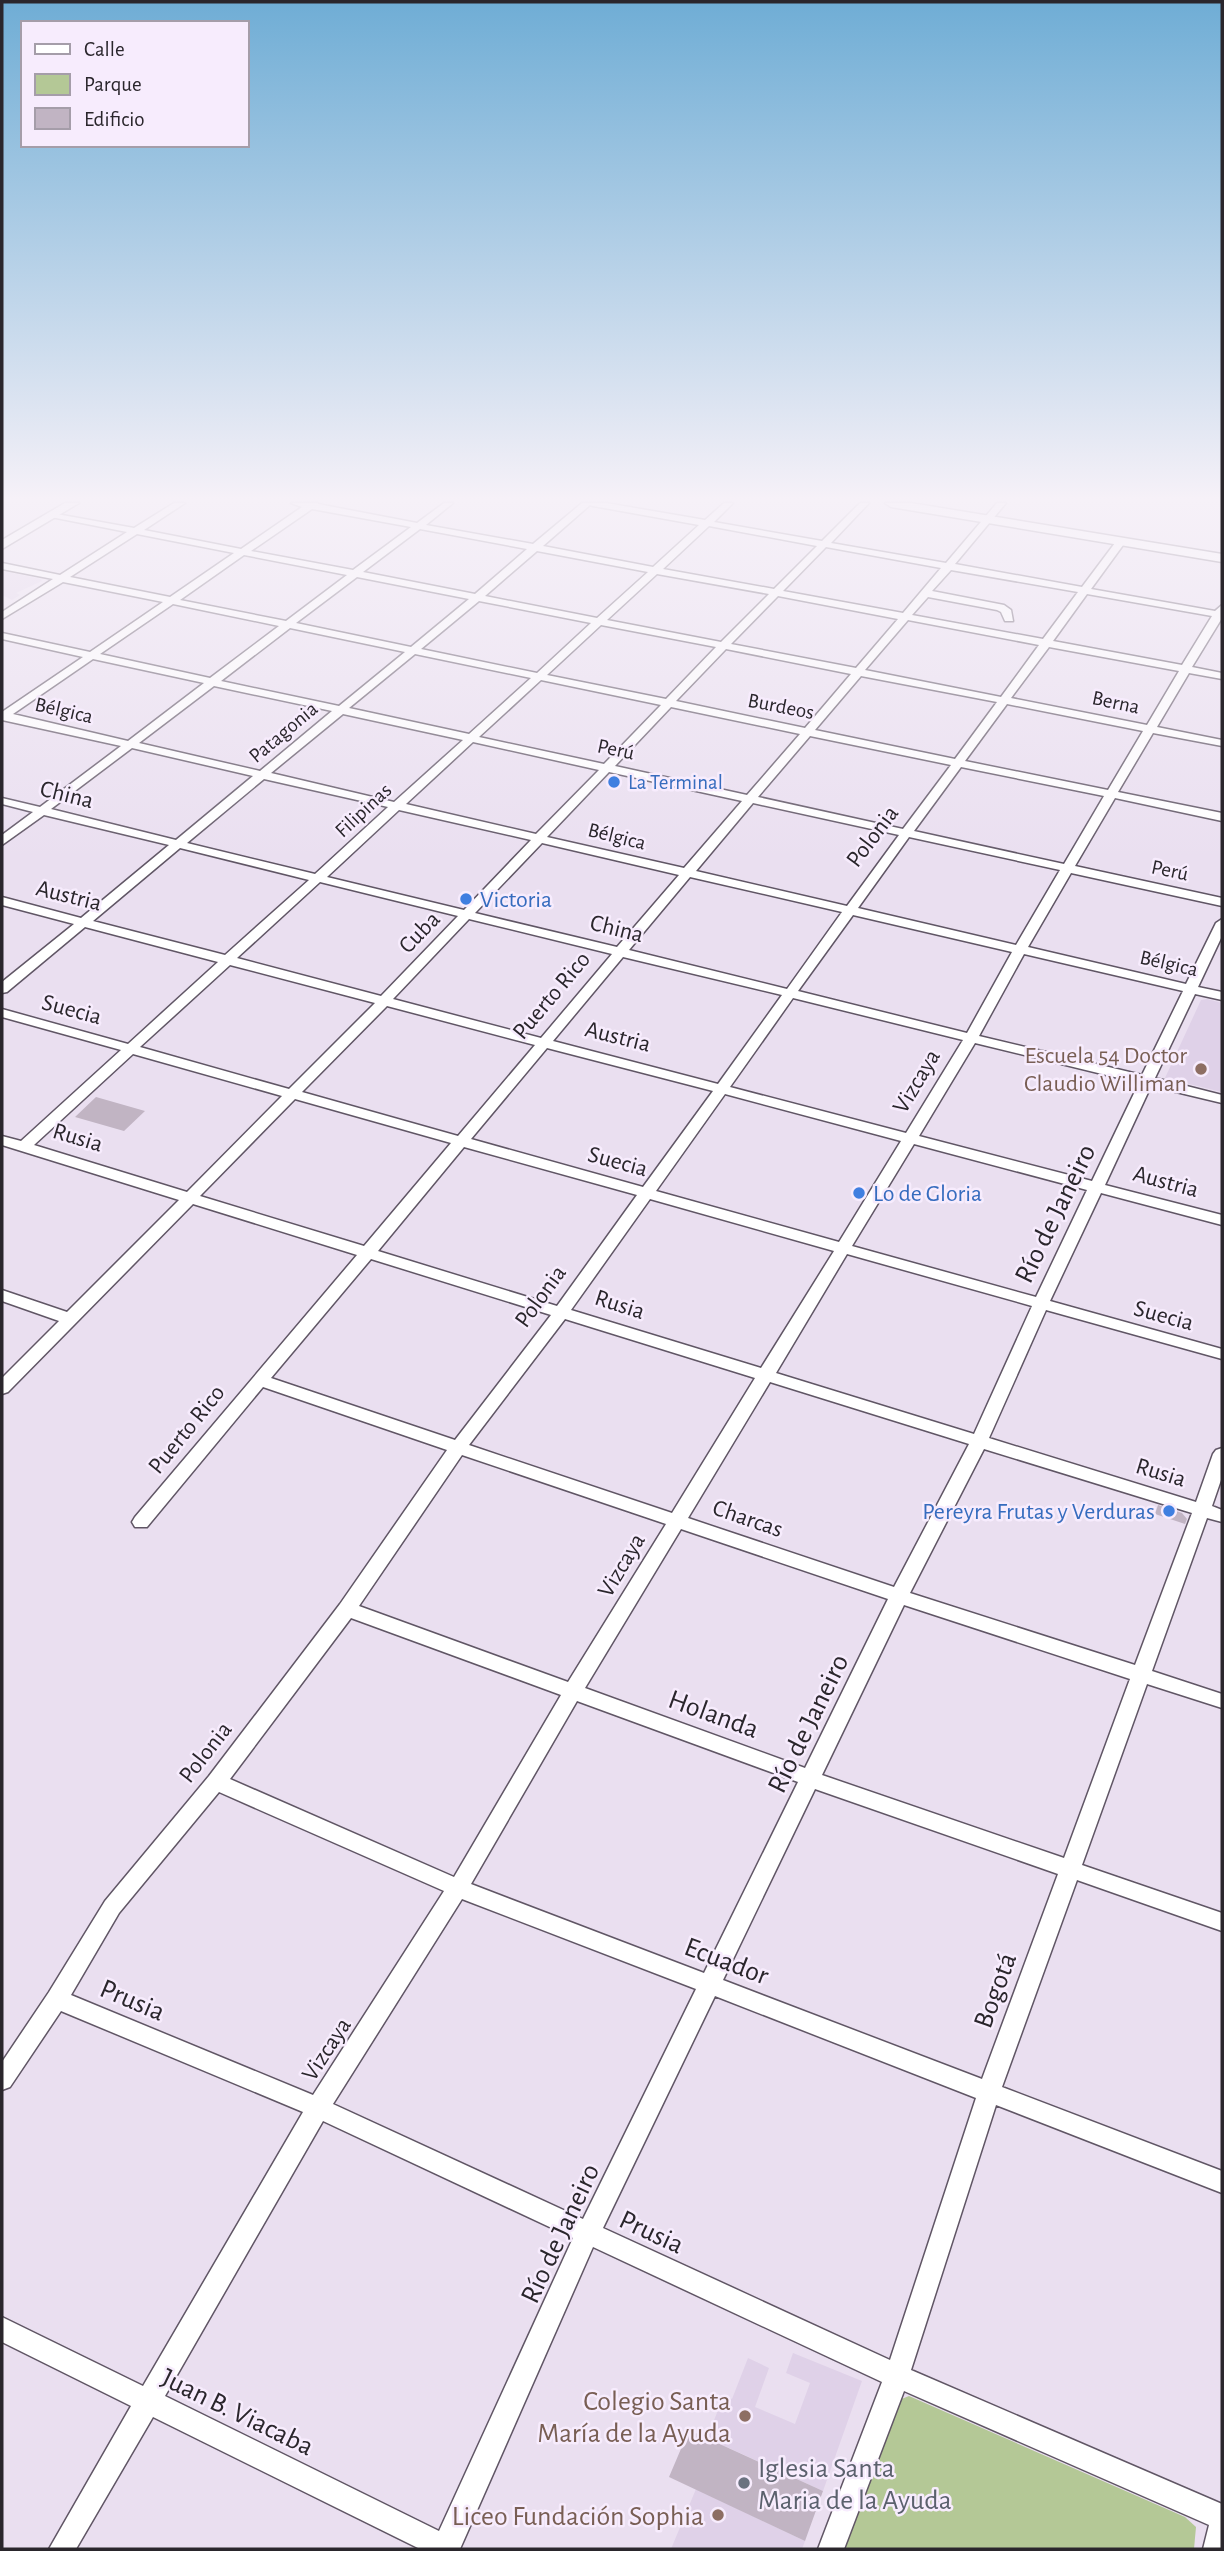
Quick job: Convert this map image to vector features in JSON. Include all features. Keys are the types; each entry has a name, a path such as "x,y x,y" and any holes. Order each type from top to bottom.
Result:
{"street":[{"path":"2,716 141,622"},
{"name":"Burdeos","path":"275,622 1222,817"},
{"path":"2,841 293,622"},
{"name":"Patagonia","path":"2,989 447,622"},
{"name":"Filipinas","path":"24,1146 596,622"},
{"name":"Berna","path":"609,622 1222,743"},
{"name":"Cuba","path":"2,1388 384,1001 746,622"},
{"name":"Puerto Rico","path":"141,1522 899,622"},
{"path":"942,622 1222,676"},
{"name":"Polonia","path":"2,2080 57,1999 113,1907 216,1782 348,1609 459,1446 562,1311 721,1087 1060,622"},
{"name":"Vizcaya","path":"62,2549 318,2108 458,1888 573,1691 971,1038 1020,948 1215,622"},
{"name":"Perú","path":"2,636 752,797 1222,902"},
{"name":"Bélgica","path":"2,716 1222,996"},
{"name":"China","path":"2,801 1222,1100"},
{"name":"Austria","path":"2,901 546,1041 1222,1220"},
{"name":"Río de Janeiro","path":"446,2549 587,2235 711,1986 899,1596 979,1442 1040,1305 1222,923"},
{"name":"Suecia","path":"2,1013 459,1143 646,1192 1040,1305 1222,1354"},
{"name":"Rusia","path":"2,1140 1222,1516"},
{"path":"2,1295 71,1319"},
{"name":"Charcas","path":"259,1380 899,1596 1222,1700"},
{"name":"Bogotá","path":"831,2549 897,2376 988,2094 1222,1454"},
{"name":"Holanda","path":"348,1609 811,1779 1222,1922"},
{"name":"Ecuador","path":"216,1782 458,1888 1222,2182"},
{"name":"Prusia","path":"57,1999 318,2108 587,2235 897,2376 1222,2517"},
{"name":"Juan B. Viacaba","path":"2,2329 446,2549"},
{"path":"1216,2549 1222,2526"}],"shaded area":[{"path":"1201,1000 1222,1003 1222,1092 1165,1078"},
{"name":"Colegio Santa María de la Ayuda","path":"793,2353 862,2381 823,2491 707,2438 724,2395 732,2399 748,2358 769,2368 755,2407 795,2424 810,2383 786,2373"},
{"name":"Liceo Fundación Sophia","path":"696,2489 805,2541 802,2549 671,2549"}],"green space":[{"path":"909,2396 1185,2517 1196,2527 1194,2549 843,2549 899,2400"}],"building":[{"path":"96,1097 145,1111 124,1131 75,1117"},
{"name":"Pereyra Frutas y Verduras","path":"1158,1505 1182,1513 1187,1519 1185,1524 1155,1514"},
{"name":"Iglesia Santa Maria de la Ayuda","path":"689,2430 823,2491 805,2541 669,2477"}],"place":[{"name":"La Terminal","path":"614,782"},
{"name":"Victoria","path":"466,899"},
{"name":"Escuela 54 Doctor Claudio Williman","path":"1201,1069"},
{"name":"Lo de Gloria","path":"859,1193"},
{"name":"Pereyra Frutas y Verduras","path":"1169,1511"},
{"name":"Colegio Santa María de la Ayuda","path":"745,2416"},
{"name":"Iglesia Santa Maria de la Ayuda","path":"744,2483"},
{"name":"Liceo Fundación Sophia","path":"718,2515"}]}
